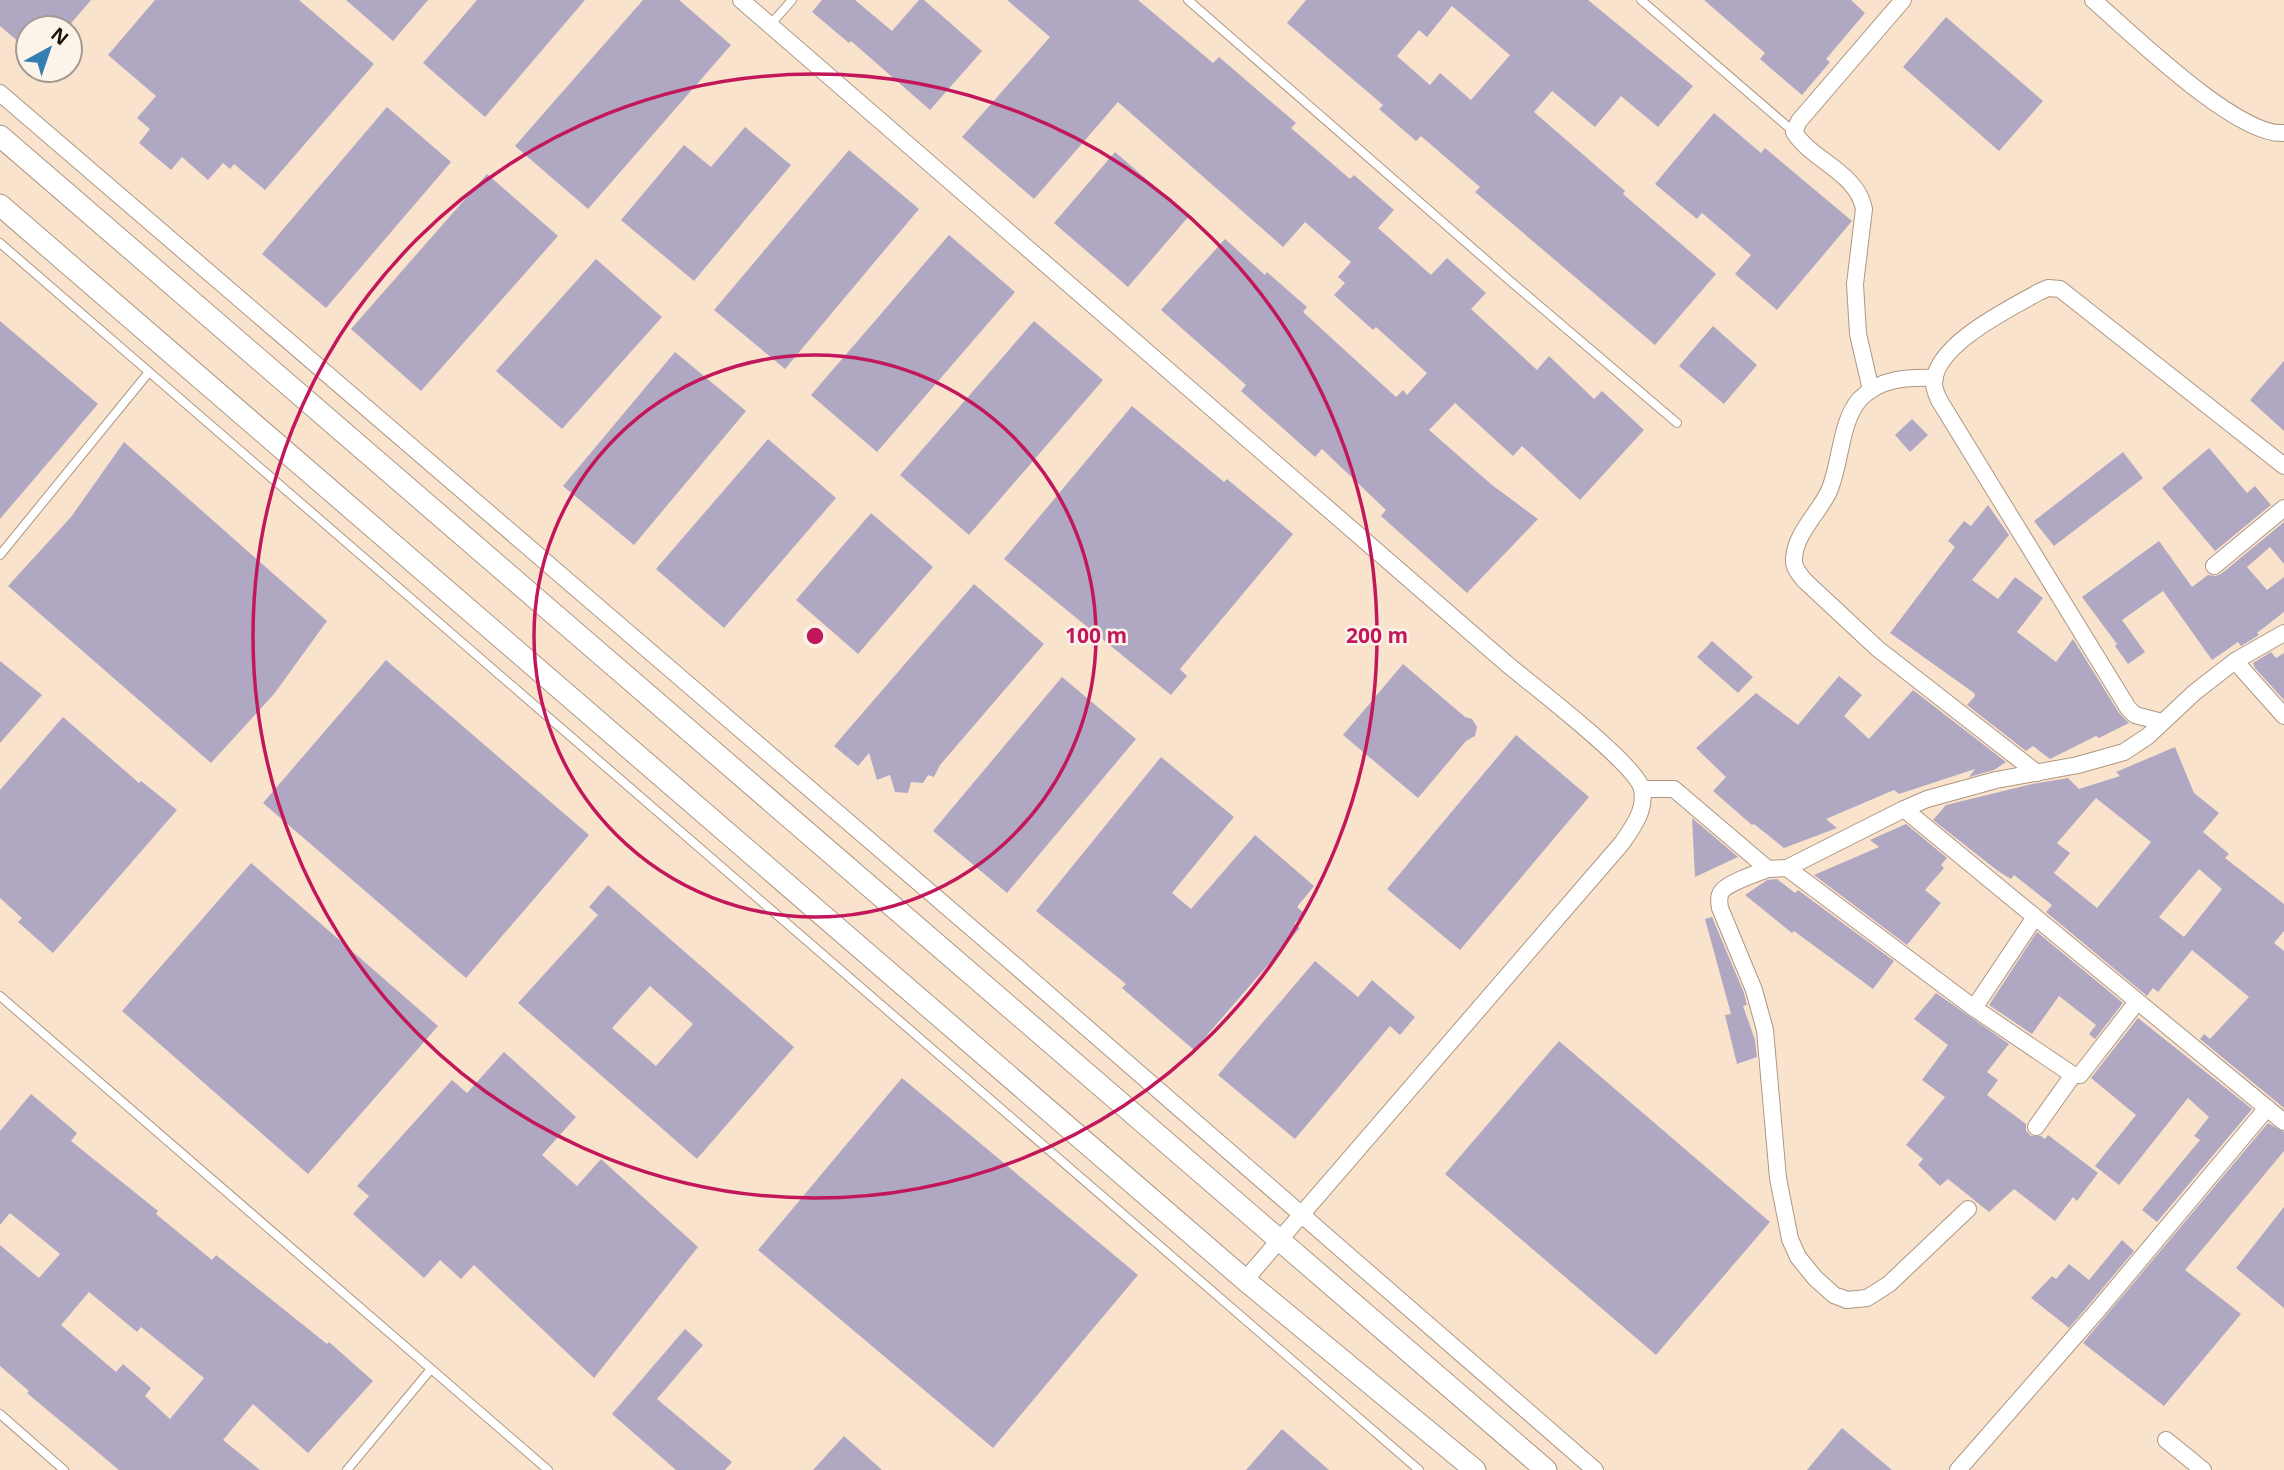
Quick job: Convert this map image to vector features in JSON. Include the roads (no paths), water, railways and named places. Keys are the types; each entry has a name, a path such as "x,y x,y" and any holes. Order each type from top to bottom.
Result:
{"main road":[{"path":"0,136 1546,1470"},
{"path":"0,205 1245,1280 1475,1470"}],"street":[{"path":"741,0 1621,760 1642,789 1643,801 1637,822 1622,843 1245,1280"},
{"path":"1871,390 1858,334 1855,284 1864,209 1862,200 1843,176 1794,132 1799,121 1903,0"},
{"path":"2093,0 2218,105 2260,130 2284,134"},
{"path":"0,93 1021,970 1595,1470"},
{"path":"2162,722 2135,715 2128,708 1946,413 1934,386 1935,378 1948,353 1970,332 2039,292 2048,288 2060,289 2284,466"},
{"path":"1935,378 1896,379 1871,390 1860,399 1850,414 1829,491 1796,546 1793,560 1797,571 1818,594 1878,649 2037,774"},
{"path":"2214,566 2284,508"},
{"path":"1968,1209 1889,1284 1867,1298 1847,1300 1834,1295 1815,1278 1798,1257 1790,1239 1778,1178 1765,1030 1754,990 1720,908 1720,892 1768,869 1787,868 1904,809 1978,785 2100,760 2124,752 2137,745 2235,661 2284,633"},
{"path":"2235,661 2284,716"},
{"path":"1642,789 1674,789 1768,869"},
{"path":"1904,809 2284,1122"},
{"path":"1787,868 1974,1007 2073,1075 2080,1075 2137,1002"},
{"path":"1974,1007 2035,918"},
{"path":"2036,1127 2073,1075"},
{"path":"1958,1470 2097,1311 2267,1108"},
{"path":"2166,1440 2203,1470"}],"lane":[{"path":"770,25 792,0"},
{"path":"1188,0 1677,423"},
{"path":"1641,0 1794,132"},
{"path":"0,243 1419,1470"},
{"path":"0,555 149,372"},
{"path":"0,996 548,1470"},
{"path":"347,1470 431,1369"},
{"path":"0,1414 64,1470"}]}
